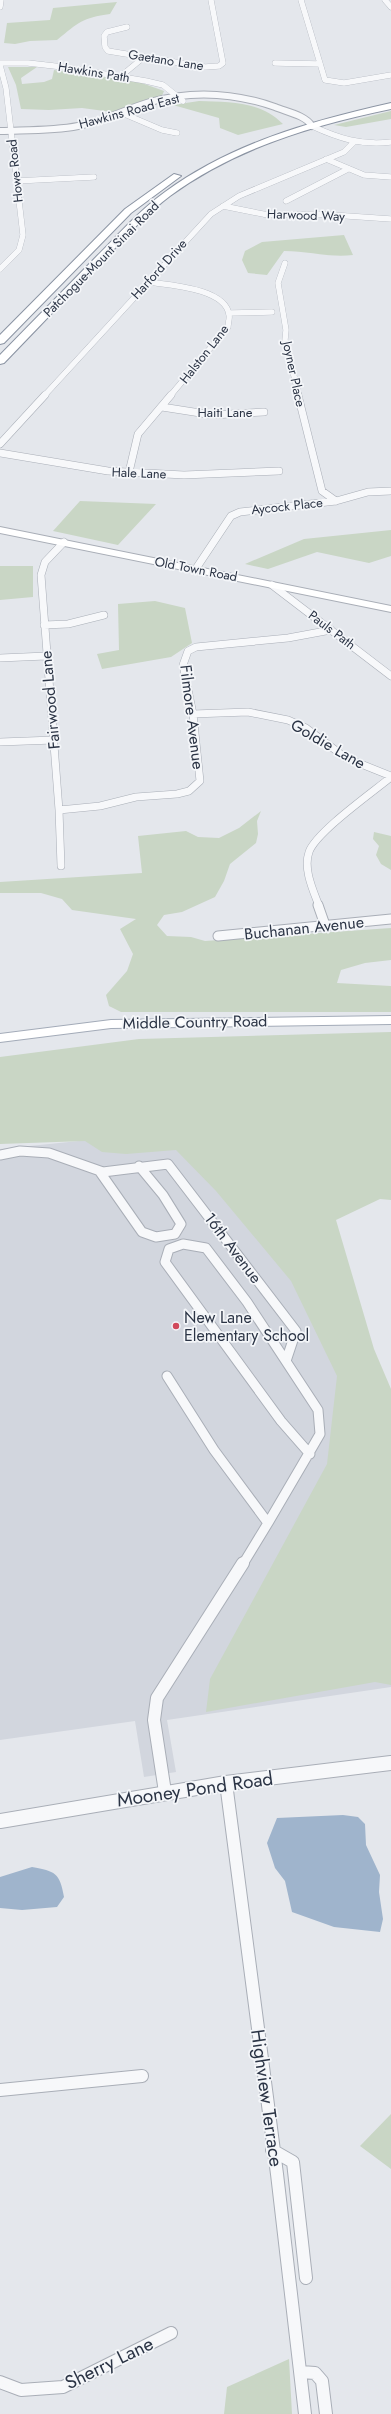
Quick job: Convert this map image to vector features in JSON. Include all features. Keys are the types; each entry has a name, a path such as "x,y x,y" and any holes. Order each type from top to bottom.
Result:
{"highway":[{"name":"Patchogue-Mount Sinai Road","path":"0,361 120,237 166,195 190,179 228,159 310,123 391,100"},
{"name":"Patchogue-Mount Sinai Road","path":"0,341 128,211 152,192 210,157 245,142 298,123 310,123 391,106"}],"main road":[{"name":"Old Town Road","path":"0,530 391,609"},
{"name":"Middle Country Road","path":"0,1038 111,1024 391,1020"}],"street":[{"path":"0,7 1,0"},
{"name":"Gaetano Lane","path":"127,27 107,32 104,36 105,47 108,51 205,66 222,65 223,63 211,0"},
{"path":"301,0 325,80 338,84 391,75"},
{"path":"386,0 391,7"},
{"path":"122,76 144,57"},
{"name":"Hawkins Path","path":"0,64 28,63 122,76 163,85 181,99"},
{"name":"Howe Road","path":"0,64 6,88 23,234 22,242 14,257 0,269"},
{"path":"275,64 320,64"},
{"name":"Hawkins Road East","path":"0,136 11,133 75,126 122,113 151,102 219,94 247,97 273,105 310,123"},
{"name":"Hawkins Road East","path":"0,131 11,133 73,132 97,128 181,99 244,101 267,107 298,123"},
{"path":"122,113 162,130 177,133"},
{"path":"310,123 335,137 354,142 374,144 391,142"},
{"name":"Harford Drive","path":"0,444 197,227 222,206 265,184 344,152 354,142"},
{"path":"326,159 364,175 391,177"},
{"path":"286,202 348,169"},
{"path":"16,181 94,177"},
{"name":"Harwood Way","path":"222,206 268,215 318,214 391,219"},
{"name":"Joyner Place","path":"285,263 278,283 286,330 285,340 322,491 336,501"},
{"name":"Halston Lane","path":"129,472 138,434 228,327 230,313 227,306 219,299 205,292 148,282"},
{"path":"230,313 272,312"},
{"name":"Haiti Lane","path":"162,407 212,415 264,412"},
{"name":"Hale Lane","path":"0,453 83,469 129,472 184,475 280,471"},
{"name":"Aycock Place","path":"195,570 231,516 240,512 258,508 336,501 368,492 391,491"},
{"name":"Fairwood Lane","path":"61,866 59,810 44,625 42,568 64,542"},
{"name":"Pauls Path","path":"272,584 391,676"},
{"path":"44,625 68,624 104,615"},
{"name":"Filmore Avenue","path":"59,810 94,807 136,797 189,791 200,781 193,714 183,665 188,652 196,647 288,638 331,630"},
{"path":"0,658 46,656"},
{"name":"Goldie Lane","path":"193,714 253,713 286,719 311,731 333,750 348,759 391,776"},
{"path":"0,742 54,740"},
{"path":"325,925 308,874 310,852 319,837 391,776"},
{"name":"Buchanan Avenue","path":"218,936 391,919"},
{"name":"16th Avenue","path":"0,1156 34,1150 61,1154 100,1172 120,1172 152,1162 168,1164 296,1331 286,1361"},
{"name":"16th Avenue","path":"100,1172 142,1232 156,1237 175,1234 181,1224 164,1195 139,1166"},
{"path":"165,1792 154,1720 157,1698 171,1673 220,1601 310,1454 320,1434 318,1410 247,1302 206,1248 183,1244 169,1249 165,1262 282,1421 310,1454"},
{"path":"167,1376 214,1450 268,1523"},
{"name":"Mooney Pond Road","path":"0,1820 226,1783 391,1763"},
{"name":"Highview Terrace","path":"226,1783 301,2372 305,2414"},
{"path":"0,2090 142,2076"},
{"path":"272,2150 293,2162 306,2278"},
{"name":"Sherry Lane","path":"0,2382 21,2390 41,2390 64,2387 171,2334"},
{"path":"301,2372 315,2373 322,2381 326,2414"}],"shaded area":[{"name":"New Lane Elementary School","path":"305,1118 391,1504 391,1687 167,1720 176,1772 144,1777 135,1721 0,1740 0,1149"}],"green space":[{"path":"117,2 110,14 87,19 57,40 30,41 15,44 4,43 7,23 50,20 53,8"},
{"path":"8,67 37,67 21,78 22,84 44,82 52,79 54,70 139,82 164,91 162,96 112,112 82,108 49,110 21,109 16,85"},
{"path":"199,101 244,104 265,111 274,116 283,124 238,135 220,128 219,118 173,105"},
{"path":"391,111 391,119 346,127 334,125"},
{"path":"344,235 353,255 336,256 284,251 267,275 248,273 242,260 245,251 262,242"},
{"path":"80,501 156,504 118,545 53,531"},
{"path":"391,530 391,556 369,563 317,552 268,569 245,564 304,539"},
{"path":"0,566 33,566 33,597 0,600"},
{"path":"155,601 185,608 192,643 171,657 102,669 97,654 119,650 118,604"},
{"path":"261,811 257,821 258,834 256,843 230,864 224,881 215,897 182,912 164,915 157,925 167,936 191,937 205,941 391,928 391,960 365,963 341,970 337,983 391,986 391,1012 121,1012 109,1006 106,995 127,971 133,954 120,929 136,919 72,910 62,899 41,893 0,893 0,882 142,873 138,836 186,831 198,837 219,838 239,828"},
{"path":"374,832 391,836 391,870 381,864 376,855 379,846 373,839"},
{"path":"391,1032 391,1200 380,1199 336,1220 374,1349 391,1389 391,1685 375,1682 206,1712 210,1679 327,1464 337,1376 291,1281 216,1191 176,1150 126,1154 102,1152 85,1141 0,1144 0,1057 139,1039"},
{"path":"391,2114 391,2169 360,2146"},
{"path":"289,2359 292,2414 224,2414 227,2387"}],"water":[{"path":"343,1815 358,1817 365,1824 366,1845 380,1875 379,1892 383,1919 380,1932 334,1927 292,1912 285,1881 275,1868 267,1843 277,1818"},
{"path":"32,1867 51,1872 58,1878 61,1883 64,1897 57,1907 22,1910 0,1908 0,1877"}],"place":[{"name":"New Lane Elementary School","path":"176,1326"}]}
